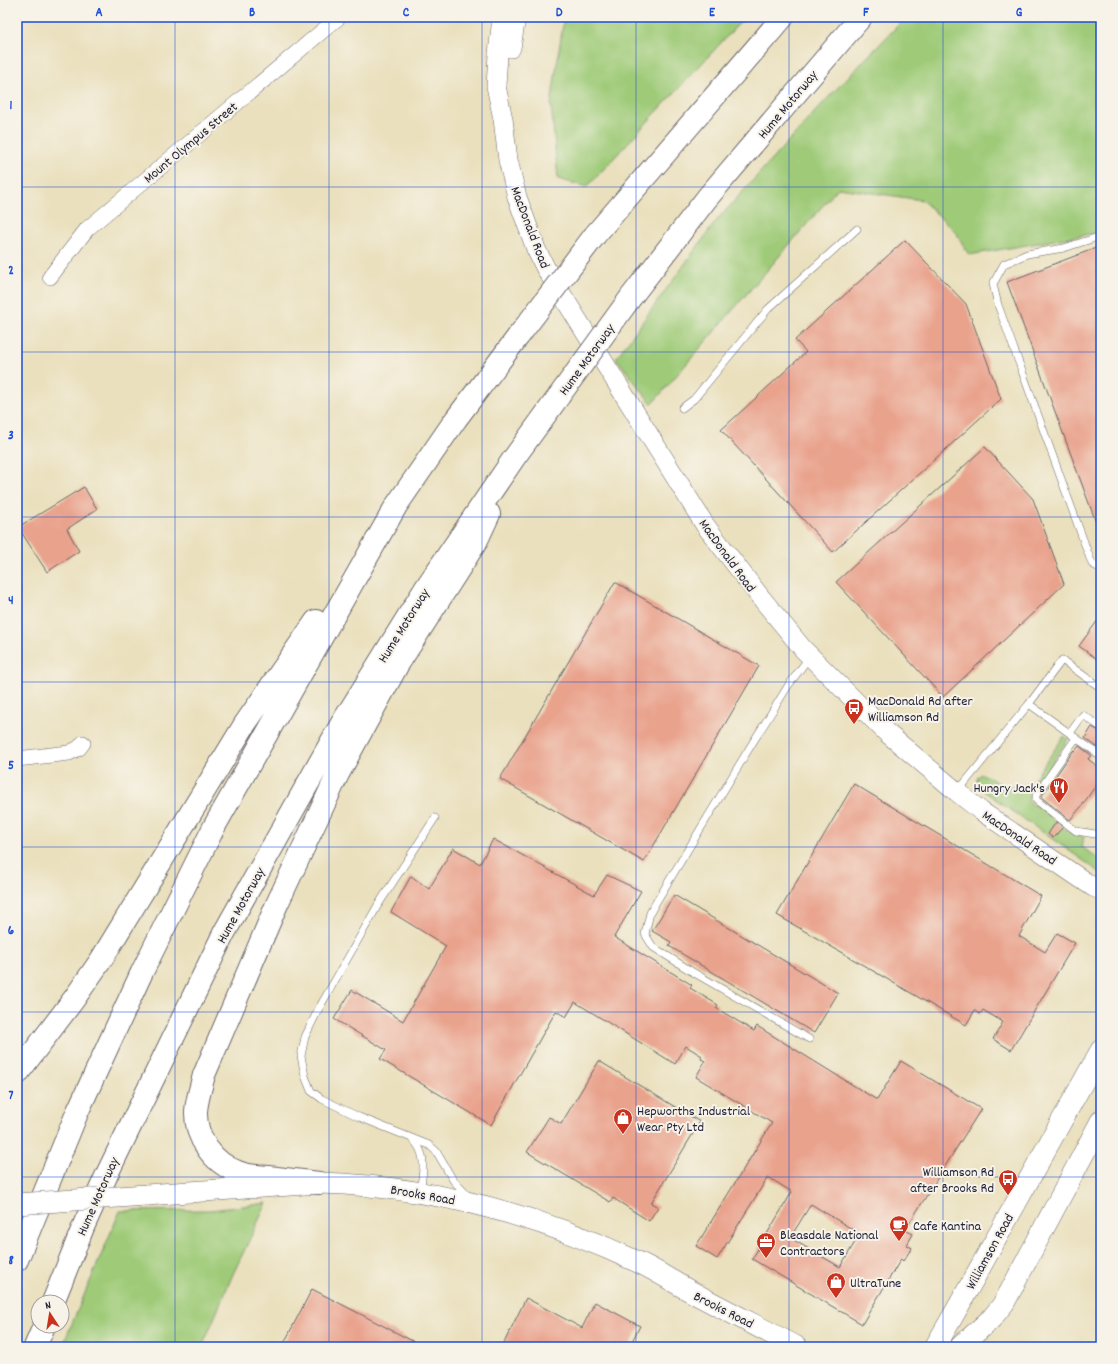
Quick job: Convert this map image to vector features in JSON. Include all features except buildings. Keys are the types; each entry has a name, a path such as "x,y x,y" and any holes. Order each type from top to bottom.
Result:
{"highway":[{"path":"17,1074 74,999 101,960 245,724 456,419 595,235 783,17"},
{"name":"Hume Motorway","path":"56,1294 108,1172 224,933 342,723 425,589 514,458 631,297 707,198 861,17"},
{"path":"319,1183 246,1175 226,1167 215,1158 206,1146 198,1129 196,1112 201,1086 207,1068 277,904 338,774 398,664 476,542 514,458"},
{"path":"17,1260 77,1113 142,972 211,834 396,506"},
{"path":"35,1347 41,1334"}],"main road":[{"name":"Williamson Road","path":"935,1347 958,1309 1101,1050"},
{"path":"960,1347 992,1318 1004,1303 1101,1122"},
{"name":"Brooks Road","path":"17,1204 319,1183 365,1186 420,1193 480,1205 548,1225 585,1239 634,1260 797,1347"}],"street":[{"name":"Mount Olympus Street","path":"50,277 87,229 338,17"},
{"name":"MacDonald Road","path":"502,17 496,86 504,119 508,160 517,197 536,249 546,269 705,525 758,594 810,656 887,733 981,811 1098,891"},
{"name":"MacDonald Road","path":"504,119 509,56 516,17"},
{"path":"17,759 69,753 79,748 83,743"}],"lane":[{"path":"682,408 694,399 768,309 857,229"},
{"path":"1101,236 1064,248 1027,254 1004,264 993,284 998,305 1092,564 1101,569"},
{"path":"809,1039 691,971 653,947 645,934 650,913 655,904 788,686 810,656"},
{"path":"957,792 1029,704 1062,660 1101,688"},
{"path":"1029,704 1101,756"},
{"path":"1070,733 1083,715 1101,727"},
{"path":"1076,738 1036,795 1036,800 1076,831 1094,834"},
{"path":"435,818 378,905 318,1010 305,1037 301,1056 305,1076 311,1091 359,1117 424,1142 433,1148 457,1185 480,1205"},
{"path":"406,1135 414,1140 422,1152 423,1170 420,1193"}],"green space":[{"path":"564,17 745,17 587,187 558,179 551,104"},
{"path":"906,17 1101,17 1101,232 969,255 955,231 922,200 838,188 652,404 616,358 717,220 822,104"},
{"path":"1064,736 1068,739 1030,795 1028,801 1042,809 1064,828 1084,837 1082,847 1101,861 1101,873 977,785 978,778 982,774 1000,784 1010,787 1023,786 1032,782"},
{"path":"267,1203 233,1274 202,1347 62,1347 68,1334 70,1334 70,1328 120,1211 211,1210"}],"place":[{"name":"MacDonald Rd after Williamson Rd","path":"854,725"},
{"name":"Hungry Jack's","path":"1059,804"},
{"name":"Hepworths Industrial Wear Pty Ltd","path":"623,1135"},
{"name":"Williamson Rd after Brooks Rd","path":"1008,1196"},
{"name":"Cafe Kantina","path":"899,1242"},
{"name":"Bleasdale National Contractors","path":"766,1259"},
{"name":"UltraTune","path":"836,1299"}]}
